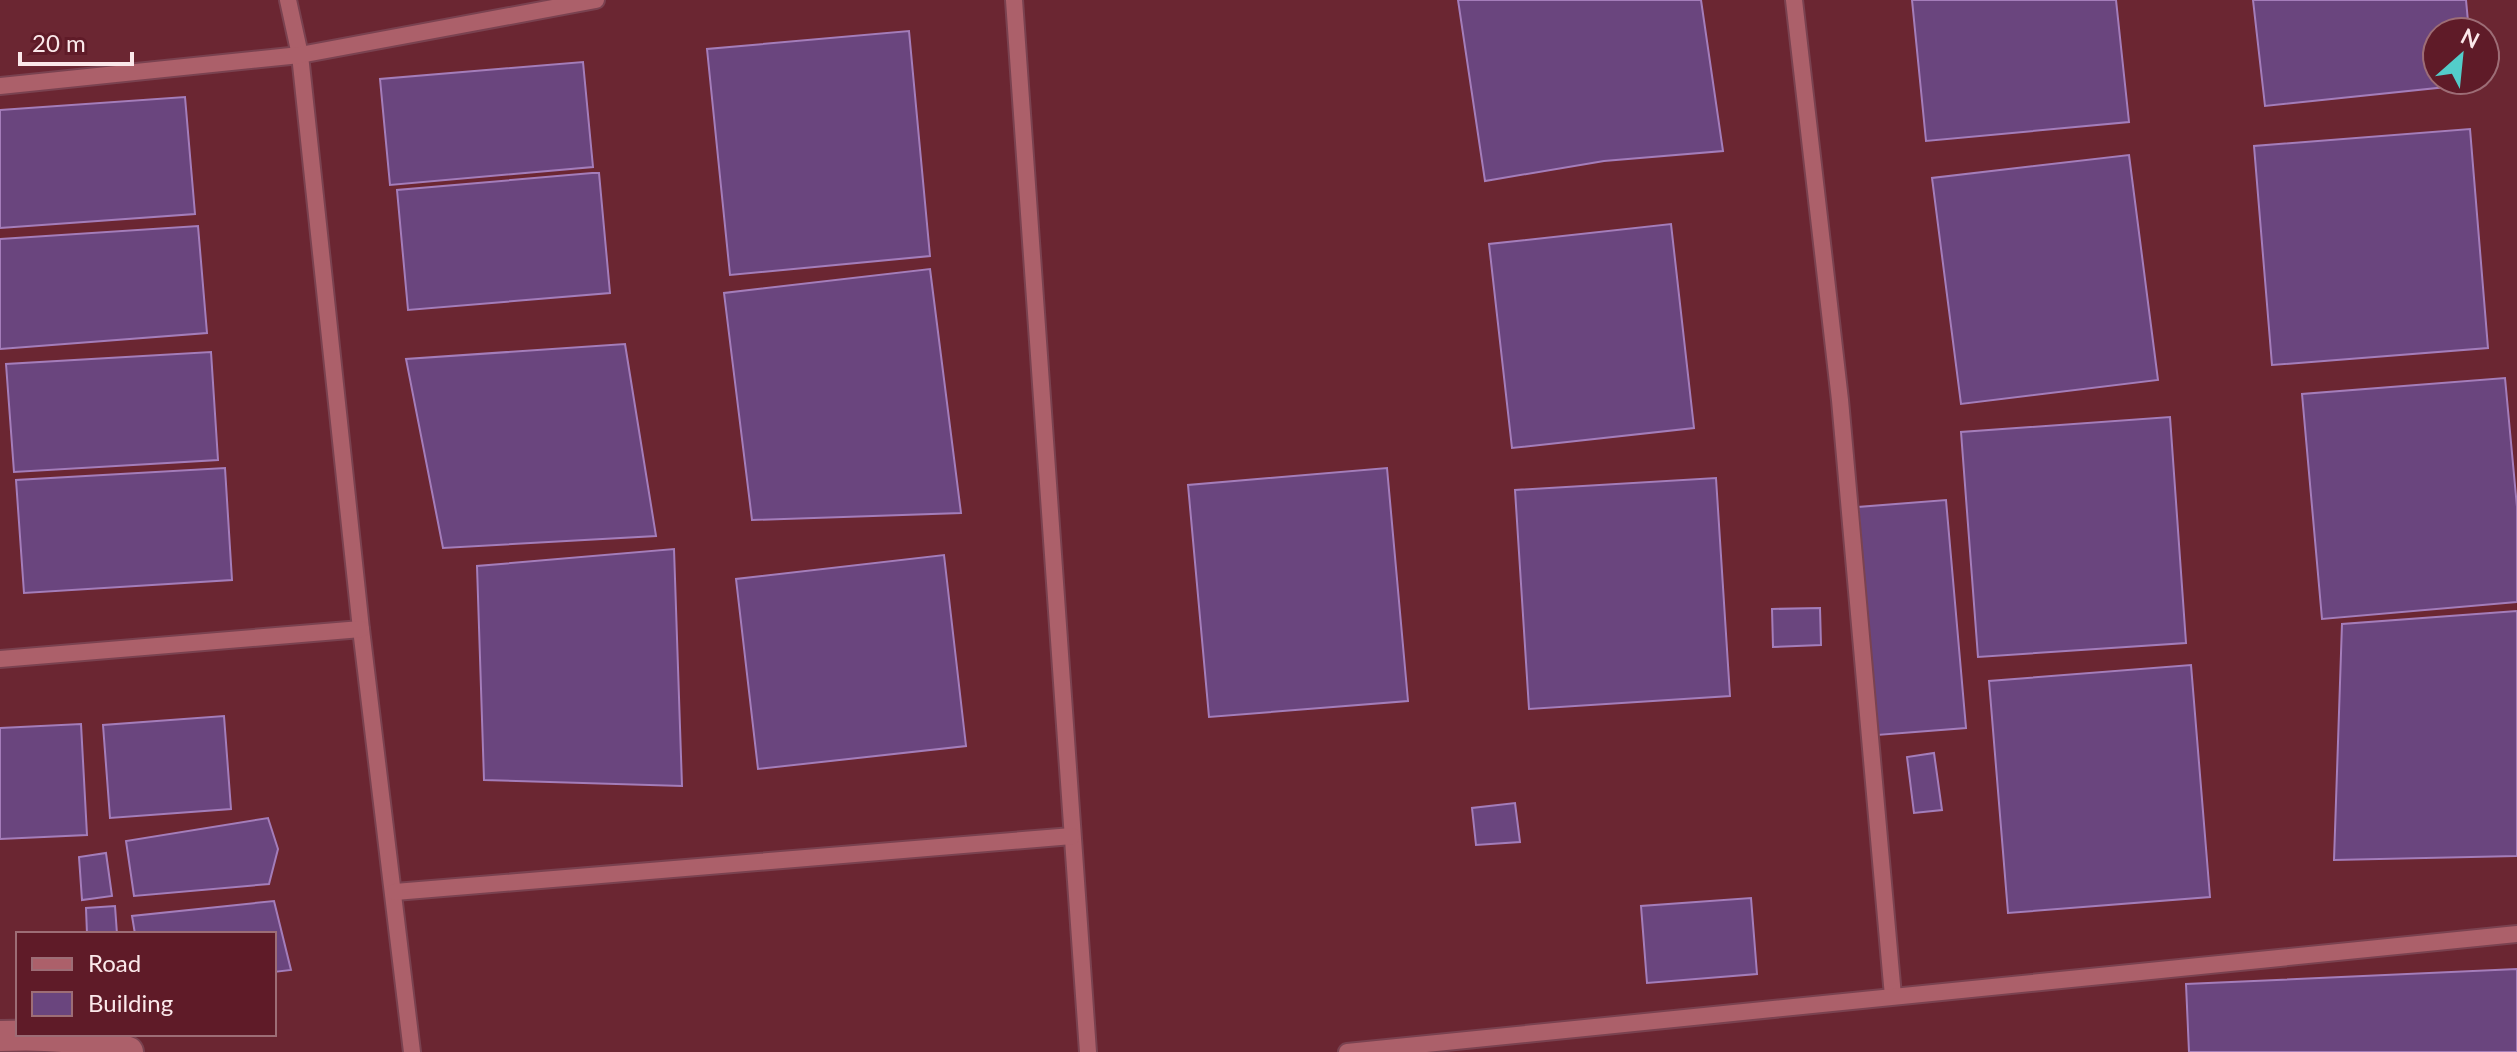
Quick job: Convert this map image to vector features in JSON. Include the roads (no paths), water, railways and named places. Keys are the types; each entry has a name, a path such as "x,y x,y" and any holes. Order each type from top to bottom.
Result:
{"street":[{"path":"46,1036 101,1042 128,1052"}],"lane":[{"path":"288,0 300,55 361,629 412,1052"},
{"path":"0,86 300,55 596,0"},
{"path":"1014,0 1088,1052"},
{"path":"1794,0 1840,400 1893,996"},
{"path":"0,659 361,629"},
{"path":"395,892 1072,836"},
{"path":"1347,1052 2517,934"}]}
